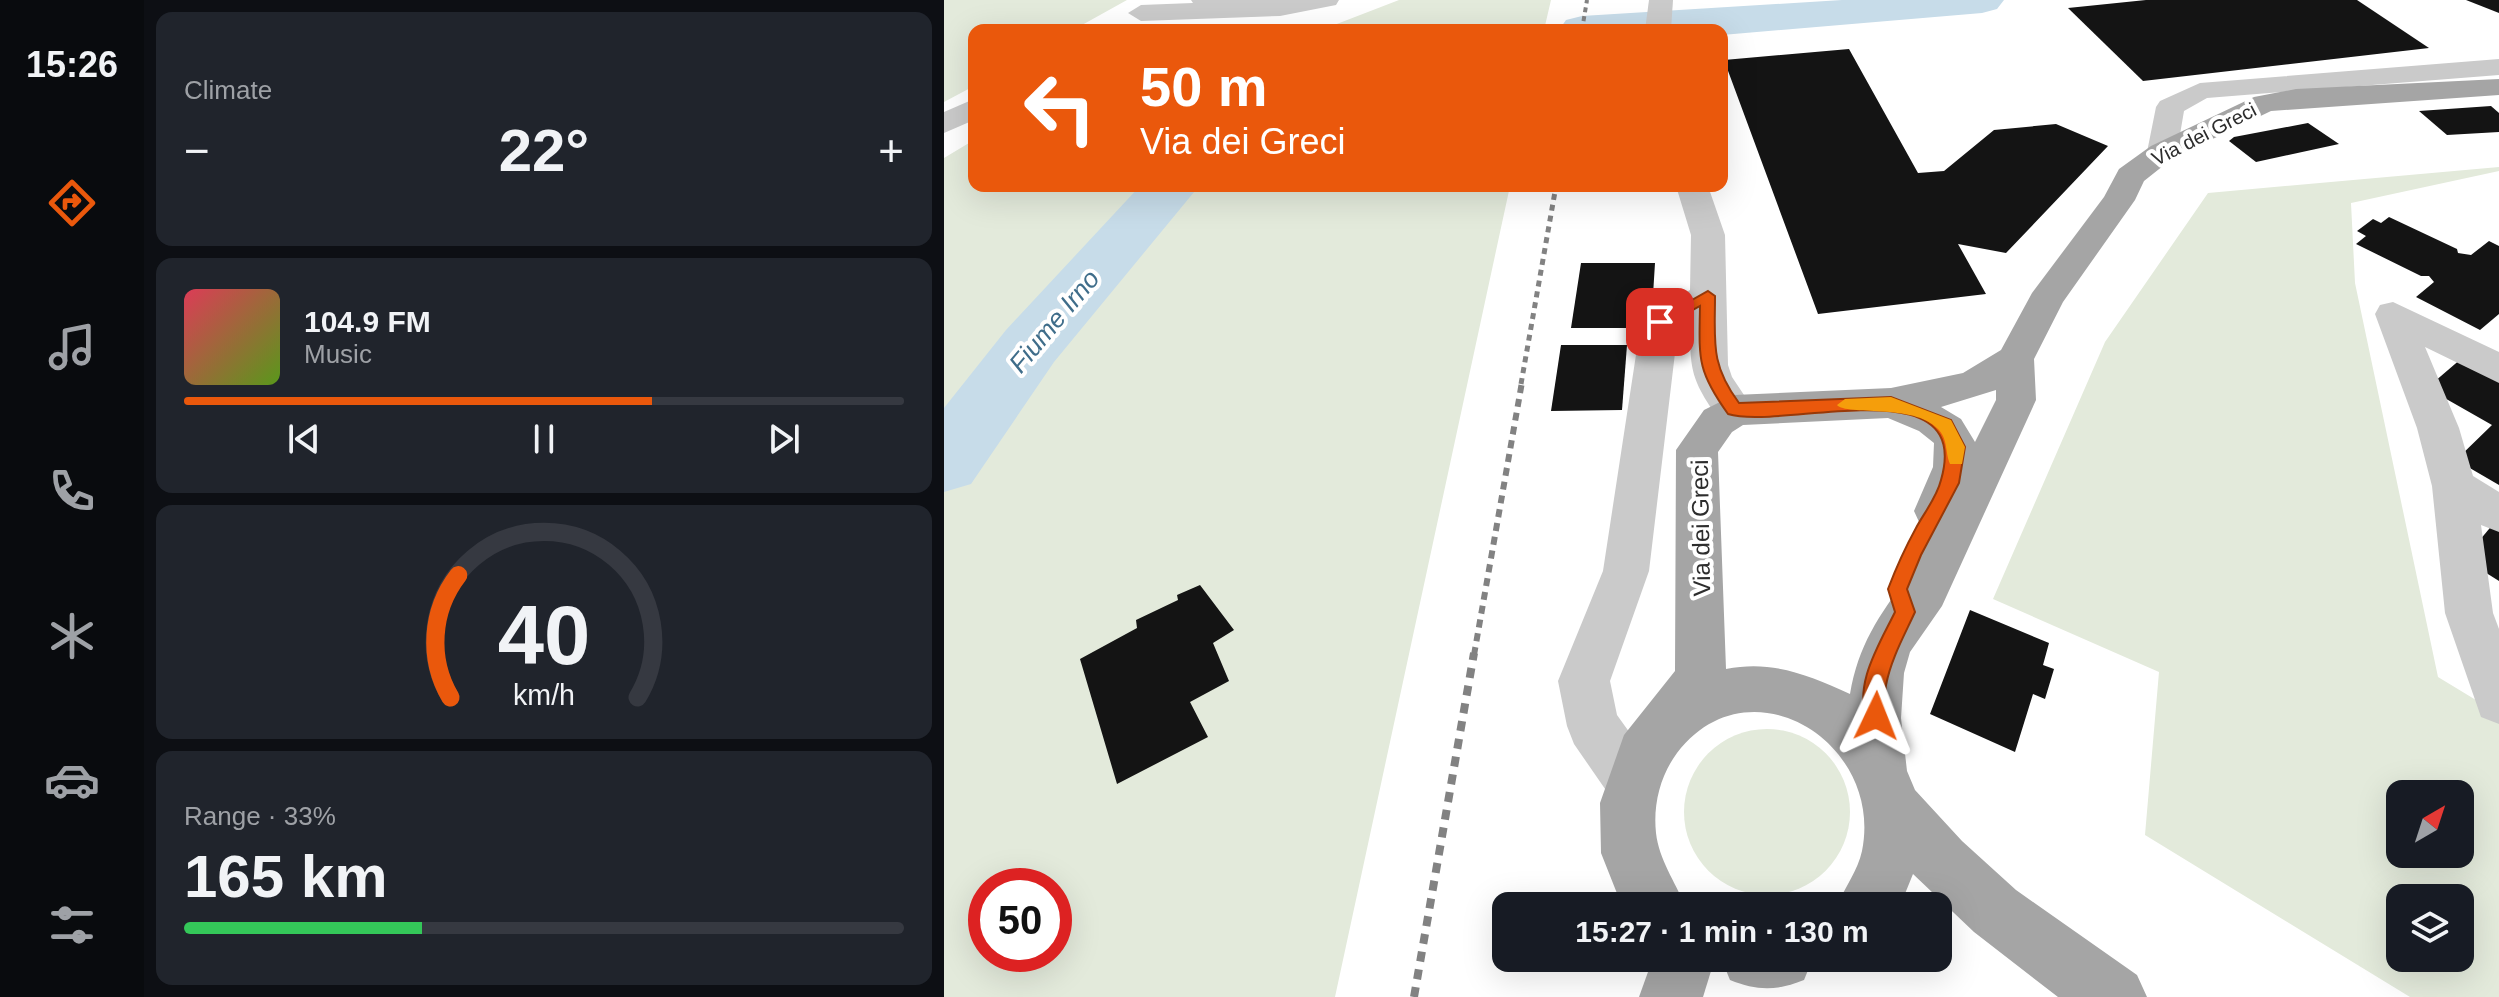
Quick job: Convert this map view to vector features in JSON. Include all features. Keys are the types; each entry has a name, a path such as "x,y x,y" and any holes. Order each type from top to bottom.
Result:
{"main road":[{"name":"Via dei Greci","path":"1676,714 1700,678 1697,450 1718,421 1734,410 1891,403 1974,385 2015,359 2066,269 2119,200 2130,176 2162,152 2264,103 2296,98 2499,87"},
{"name":"Via dei Greci","path":"2119,200 2188,157 2238,132 2326,112 2499,102"},
{"name":"Via dei Greci","path":"1877,892 1893,847 1873,694 1879,668 1905,612 1925,591 2016,400 2015,359"},
{"name":"Via dei Greci","path":"1891,403 1945,425 1957,447 1950,483 1912,554 1898,589 1905,612"},
{"path":"1647,892 1634,867 1625,823 1631,780 1649,743 1676,714 1702,698 1730,689 1759,687 1789,691 1817,701 1842,719 1864,742 1887,787 1931,856 2050,957 2115,997"},
{"path":"1671,997 1679,972"}],"street":[{"path":"1164,0 1132,19 1228,9 1275,8 1327,0"},
{"path":"1203,0 1228,9"},
{"path":"1659,24 1661,0"},
{"path":"2162,152 2168,111 2200,91 2244,85 2499,67"},
{"path":"2168,111 2191,122 2254,99 2296,98"},
{"path":"944,124 968,111"},
{"path":"1694,192 1708,235 1707,344 1713,380 1734,410"},
{"path":"1631,780 1593,726 1584,681 1626,571 1660,322 1708,296"},
{"path":"2499,369 2393,314 2438,428 2454,486 2469,613 2499,700"},
{"path":"2454,486 2499,514"}],"green space":[{"path":"944,0 1127,0 1084,24 968,24 968,89 944,102"},
{"path":"1399,0 1551,0 1545,24 1337,24"},
{"path":"968,144 968,192 1509,192 1335,997 944,997 944,158"},
{"path":"2499,167 2499,171 2351,203 2355,283 2438,677 2499,714 2499,997 2410,997 2145,835 2159,672 1993,599 2105,342 2208,193"},
{"path":"1751,730 1783,730 1813,743 1836,766 1849,796 1849,828 1836,858 1813,881 1789,892 1745,892 1721,881 1698,858 1685,828 1685,796 1698,766 1721,743"}],"building":[{"path":"2146,0 2357,0 2429,48 2143,81 2068,8"},
{"path":"2466,0 2499,0 2499,13"},
{"path":"1849,49 1918,173 1944,171 1994,130 2056,124 2108,146 2006,253 1958,244 1986,294 1818,314 1728,71 1728,60"},
{"path":"2491,106 2499,113 2499,132 2447,135 2419,111"},
{"path":"2308,123 2339,144 2256,162 2229,141 2234,137"},
{"path":"2389,217 2457,249 2458,253 2471,255 2489,241 2499,246 2499,314 2480,330 2416,297 2434,282 2429,276 2421,276 2356,244 2366,236 2357,231 2373,219 2381,223"},
{"path":"1581,263 1655,263 1651,328 1571,328"},
{"path":"1561,345 1627,345 1622,410 1551,411"},
{"path":"2462,358 2499,378 2499,485 2456,460 2492,425 2427,388"},
{"path":"2499,517 2499,581 2464,559"},
{"path":"1200,585 1234,630 1213,643 1229,681 1190,702 1208,737 1117,784 1080,659 1137,628 1136,620 1178,600 1177,595"},
{"path":"1970,610 2049,643 2043,665 2054,669 2045,699 2033,694 2015,752 1930,714"}],"waterway":[{"name":"Fiume Irno","path":"1676,24 1847,13 1982,0"},
{"name":"Fiume Irno","path":"944,463 1030,346 1166,192"}],"railway":[{"path":"1583,24 1587,0"},
{"path":"1521,384 1555,192"},
{"path":"1474,655 1522,382"},
{"path":"1414,997 1474,653"}],"slow traffic":[{"path":"1845,405 1891,403 1934,418 1945,425 1957,447 1956,459"}],"route":[{"path":"1660,322 1708,296 1709,365 1713,380 1734,410 1891,403 1945,425 1957,447 1956,463 1950,483 1912,554 1898,589 1905,612 1879,668 1873,694 1876,716"}]}
